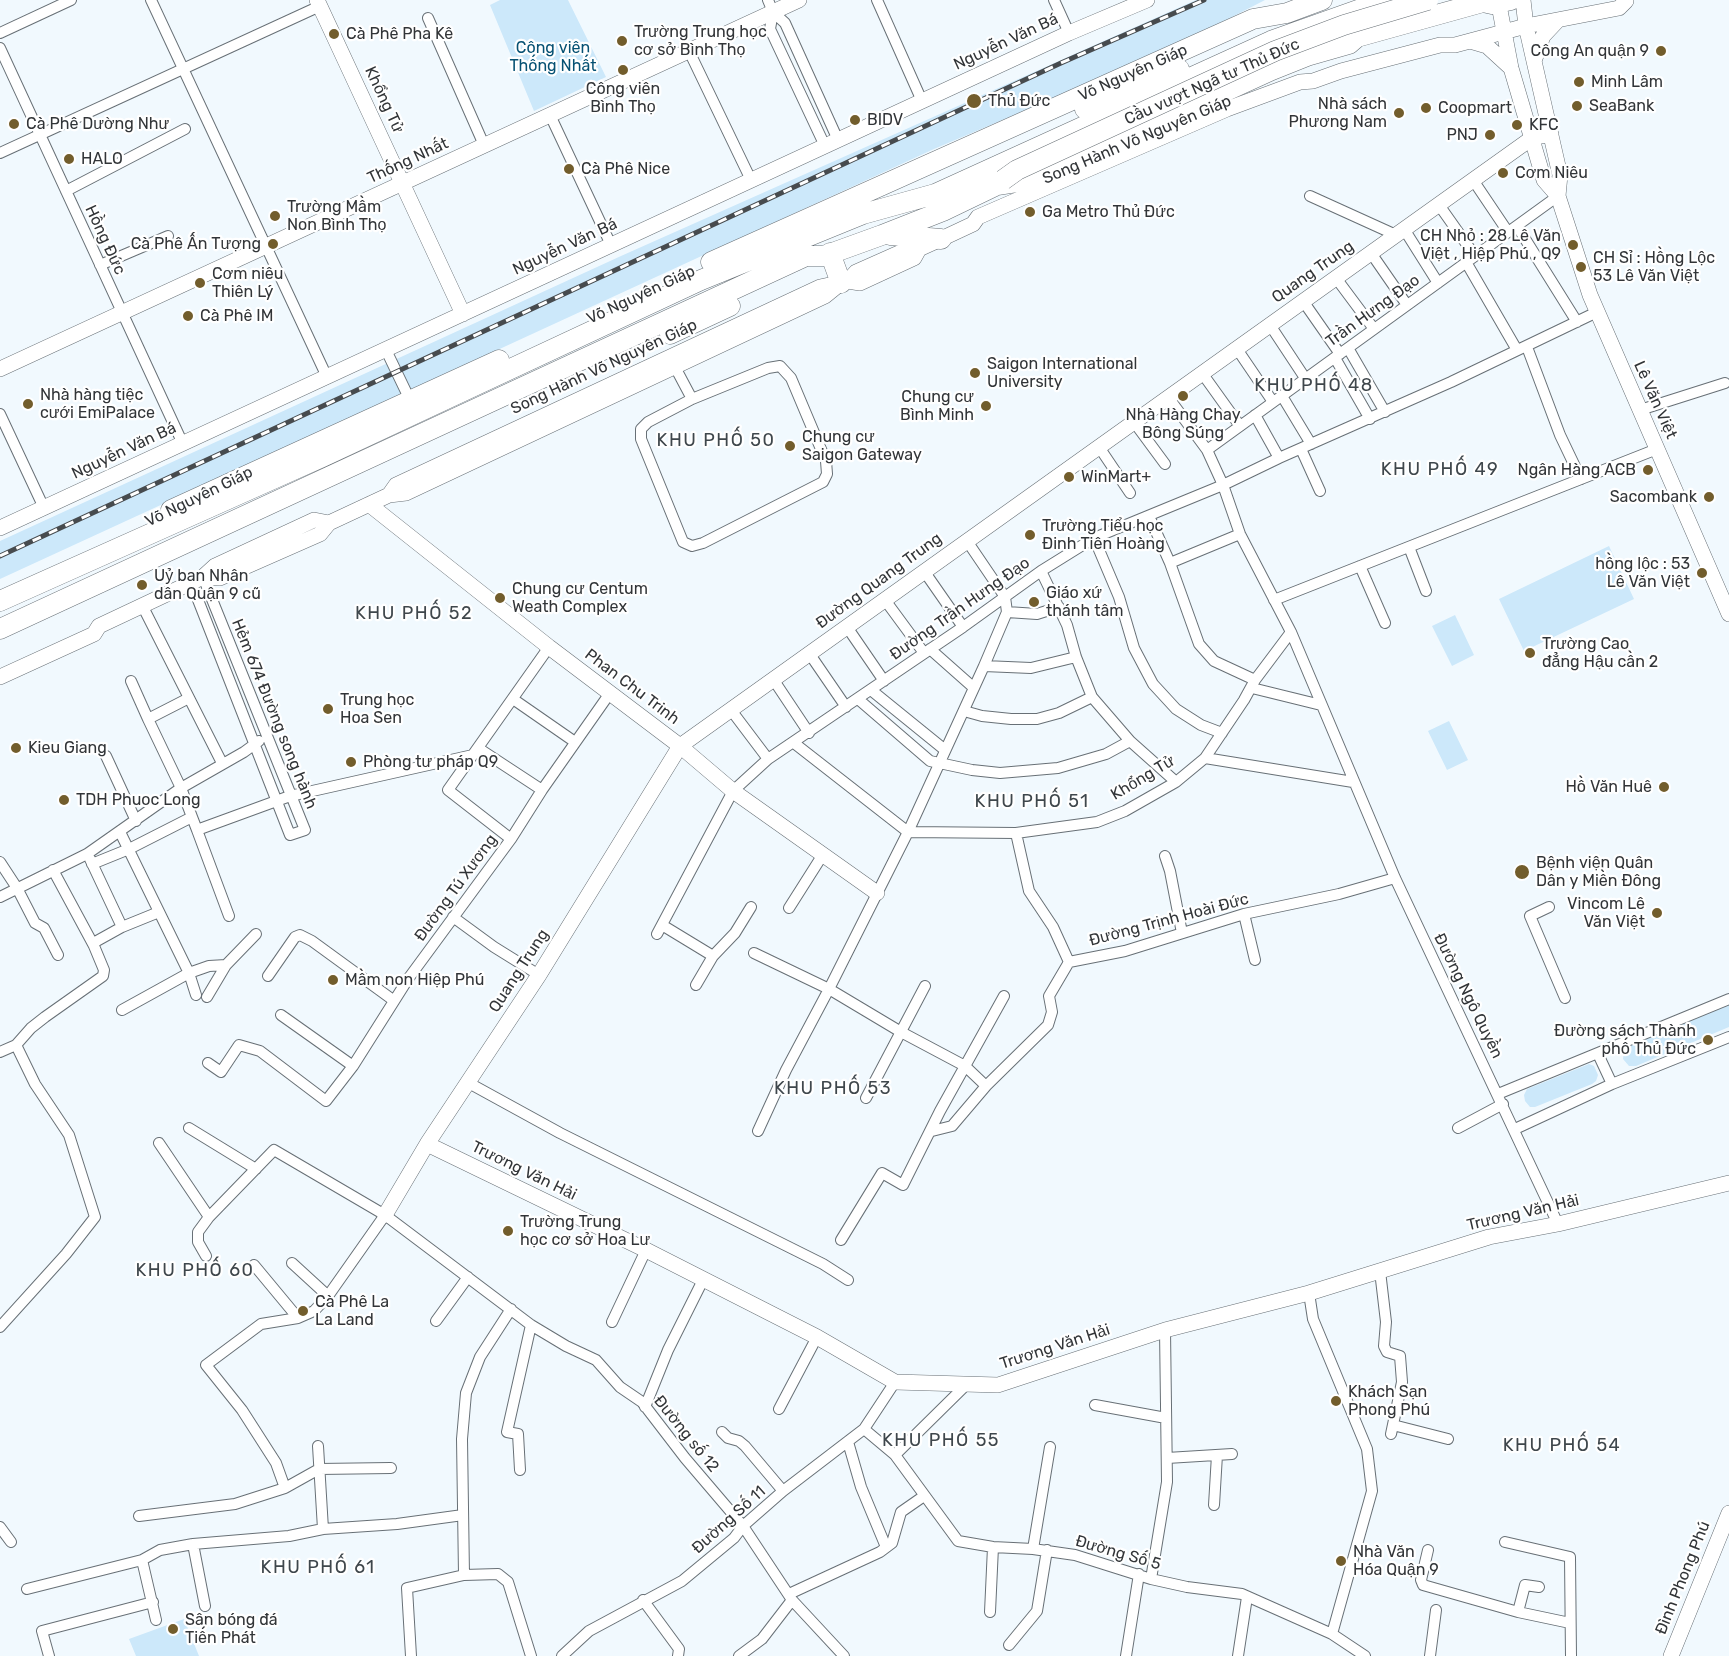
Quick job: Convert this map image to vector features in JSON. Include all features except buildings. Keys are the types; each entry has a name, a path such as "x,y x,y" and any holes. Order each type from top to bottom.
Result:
{"highway":[{"name":"Võ Nguyên Giáp","path":"0,601 322,457 647,305 705,272 1253,19 1287,12 1322,0"},
{"name":"Cầu vượt Ngã tư Thủ Đức","path":"999,178 1271,41 1386,0"},
{"path":"1407,0 1413,27"},
{"name":"Cầu vượt Ngã tư Thủ Đức","path":"999,178 1275,51 1344,25 1428,0"},
{"name":"Võ Nguyên Giáp","path":"0,591 108,542 197,496 628,301 863,214 999,178 1023,181 1307,56 1349,44 1361,47 1413,27 1479,16 1487,13 1500,2"},
{"name":"Võ Nguyên Giáp","path":"863,214 952,164 1262,34 1287,12"},
{"name":"Võ Nguyên Giáp","path":"0,629 806,256 827,254 943,211 999,178"},
{"path":"882,235 941,239"},
{"name":"Võ Nguyên Giáp","path":"0,642 811,269 827,254"},
{"path":"827,254 844,282"},
{"path":"628,301 647,305"},
{"path":"182,518 197,496"},
{"path":"108,542 129,543"}],"street":[{"path":"0,33 71,0"},
{"path":"151,0 327,377"},
{"name":"Thống Nhất","path":"0,369 689,51 770,6 799,0"},
{"path":"877,0 922,101"},
{"path":"1054,0 1069,33"},
{"name":"Nguyễn Văn Bá","path":"0,528 1069,33 1147,0"},
{"name":"Lê Văn Việt","path":"1523,0 1534,61 1560,175 1557,196"},
{"path":"1440,45 1454,36 1502,28 1622,0"},
{"path":"1526,22 1558,20 1619,8 1622,0"},
{"name":"Lê Văn Việt","path":"1500,2 1502,28 1511,68 1544,180 1557,196 1583,278 1729,614"},
{"path":"0,153 183,69 318,3"},
{"name":"Khổng Tử","path":"318,3 464,314"},
{"path":"770,6 770,29 832,143"},
{"path":"428,18 484,145"},
{"path":"1534,61 1543,36 1558,20"},
{"path":"1440,45 1455,45 1502,28"},
{"path":"1469,40 1487,46 1511,68"},
{"name":"Song Hành Võ Nguyên Giáp","path":"389,495 396,485 820,287 844,282 860,283 914,258 919,249 973,224 979,226 1060,193 1302,89 1313,81 1440,45"},
{"name":"Hồng Đức","path":"0,48 183,444"},
{"path":"689,51 751,180"},
{"path":"550,115 611,245"},
{"path":"66,191 185,129"},
{"name":"Quang Trung","path":"1099,447 1532,138 1551,134"},
{"path":"1473,180 1512,229 1577,322"},
{"path":"1310,196 1400,232 1438,283"},
{"name":"Trần Hưng Đạo","path":"1207,450 1557,196"},
{"path":"1439,204 1522,349 1581,479"},
{"path":"100,265 168,236"},
{"path":"1371,253 1407,305"},
{"path":"1336,278 1374,329"},
{"name":"Song Hành Võ Nguyên Giáp","path":"0,667 88,626 97,627 197,579 220,578 321,534 329,523 389,495 406,494 825,296 844,282"},
{"path":"1304,301 1385,412"},
{"name":"Đường Trần Hưng Đạo","path":"712,956 660,929 733,791 768,759 963,627 1041,571 1094,538 1223,485 1370,419 1597,312"},
{"path":"1269,325 1305,378"},
{"path":"1237,349 1277,399 1306,446 1320,491"},
{"path":"386,350 410,400"},
{"path":"1341,353 1370,419"},
{"path":"780,366 791,378 826,462 827,474 823,482 703,543 692,546 683,542 641,439 641,429 648,422 692,399 768,368 780,366"},
{"path":"675,367 692,399"},
{"path":"1202,373 1240,426"},
{"path":"1640,410 1725,383"},
{"name":"Đường Ngô Quyền","path":"1168,397 1207,450 1223,485 1240,534 1291,632 1395,879 1501,1099 1558,1224"},
{"path":"0,414 44,508"},
{"path":"1255,415 1279,458"},
{"path":"1134,422 1165,464"},
{"path":"1099,447 1130,493"},
{"name":"Đường Quang Trung","path":"680,746 1099,447"},
{"path":"1274,600 1657,448"},
{"name":"Phan Chu Trinh","path":"370,505 549,647 680,746 733,791 877,893"},
{"path":"1149,516 1170,563 1199,644 1214,661 1254,684 1322,705"},
{"path":"1170,563 1240,534"},
{"path":"1094,538 1119,597 1134,648 1153,684 1176,709 1222,733"},
{"path":"758,1131 786,1070 908,832 1007,612 1005,597 967,541"},
{"path":"1409,547 1426,591"},
{"path":"1360,566 1385,623"},
{"path":"924,571 963,627"},
{"path":"1041,571 1059,607 1092,697 1130,741 1176,782"},
{"name":"Hẻm 674 Đường song hành","path":"197,579 267,736 305,830 290,835 254,744 197,579"},
{"path":"885,600 927,651 974,688"},
{"path":"142,605 222,763"},
{"path":"1007,612 1037,614 1059,607"},
{"name":"Song Hành Võ Nguyên Giáp","path":"0,678 94,634 97,627"},
{"path":"847,627 884,681"},
{"name":"Khổng Tử","path":"908,832 1016,833 1097,822 1125,811 1176,782 1205,758 1291,632"},
{"path":"511,839 448,790 549,647"},
{"path":"809,653 846,707"},
{"path":"984,666 1031,668 1076,657"},
{"path":"773,679 809,733"},
{"path":"131,681 181,788 229,916"},
{"path":"871,690 945,750"},
{"name":"Đường Tú Xương","path":"208,1063 221,1072 239,1045 260,1051 326,1101 353,1066 393,1000 511,839 542,790 610,693"},
{"path":"963,711 982,716 1037,719 1059,713 1092,697"},
{"path":"148,719 189,698"},
{"path":"513,699 575,742"},
{"path":"858,699 930,761 1000,773 1058,768 1106,754 1130,741"},
{"path":"730,710 768,759"},
{"path":"0,897 87,854 181,788 267,736"},
{"path":"794,742 908,832"},
{"name":"Quang Trung","path":"385,1215 427,1144 539,975 680,746"},
{"path":"197,830 290,796 475,752 542,790"},
{"path":"105,756 136,821"},
{"path":"1205,758 1353,782"},
{"path":"92,864 129,849 192,817"},
{"path":"120,832 201,996 226,965 256,934"},
{"path":"932,1131 952,1126 986,1086 1048,1025 1052,1012 1049,996 1069,962 1053,927 1029,891 1016,833"},
{"path":"87,854 122,927"},
{"path":"789,908 822,856"},
{"path":"1165,856 1182,933"},
{"path":"0,862 17,888 35,923 44,928 58,955"},
{"path":"0,1052 16,1045 45,1017 103,976 104,970 94,946 53,870"},
{"name":"Đường Trịnh Hoài Đức","path":"1069,962 1125,951 1244,914 1339,894 1395,879"},
{"path":"696,986 712,956 735,933 751,907"},
{"path":"1549,907 1530,916 1565,998"},
{"path":"94,946 95,942 122,927 159,912"},
{"path":"1244,914 1255,960"},
{"path":"453,917 494,947 539,975"},
{"path":"268,976 296,937 300,935 312,941 393,1000"},
{"path":"754,953 829,989 901,1032 965,1066 986,1086"},
{"path":"122,1010 189,973 209,966 226,965"},
{"path":"866,1098 926,986"},
{"path":"842,1240 882,1173 903,1185 1004,996"},
{"path":"1458,1128 1501,1099 1598,1054 1729,999"},
{"path":"281,1015 353,1066"},
{"path":"1515,1129 1612,1084 1729,1037"},
{"path":"0,1328 66,1254 95,1216 69,1135 36,1084 16,1045"},
{"path":"1598,1054 1612,1084"},
{"path":"467,1082 560,1133 823,1264 848,1280"},
{"path":"189,1128 255,1169 209,1217 198,1232 198,1242 207,1256"},
{"path":"159,1143 209,1217"},
{"name":"Trương Văn Hải","path":"427,1144 646,1250 817,1337 895,1382 998,1385 1164,1330 1309,1293 1490,1238 1729,1183"},
{"name":"Đường số 12","path":"255,1169 274,1149 385,1215 531,1325 566,1346 596,1360 620,1387 642,1402 743,1526 791,1597 844,1656"},
{"path":"285,1488 276,1463 242,1410 206,1365 261,1324 298,1318 314,1311 328,1296 385,1215"},
{"path":"612,1322 646,1250"},
{"path":"292,1263 328,1296"},
{"path":"254,1265 298,1318"},
{"path":"1380,1271 1386,1322 1384,1346 1387,1352 1400,1356 1402,1382 1392,1429 1448,1438"},
{"path":"436,1321 468,1277"},
{"path":"645,1407 668,1350 704,1280"},
{"path":"1309,1293 1313,1319 1367,1449 1372,1491 1332,1634"},
{"path":"464,1575 462,1439 465,1394 480,1357 511,1309"},
{"path":"520,1470 518,1434 507,1432 531,1325"},
{"path":"1151,1579 1167,1482 1164,1330"},
{"path":"779,1409 817,1337"},
{"name":"Đường Số 11","path":"562,1656 589,1631 682,1581 734,1538 743,1526 783,1491 864,1429 895,1382"},
{"path":"895,1455 968,1383"},
{"path":"1095,1405 1166,1418"},
{"name":"Đường Số 5","path":"864,1429 895,1455 958,1541 1082,1556 1151,1579 1247,1597 1332,1634 1365,1656"},
{"path":"722,1432 728,1438 739,1441 745,1446 783,1491"},
{"path":"848,1442 861,1487 886,1547"},
{"path":"318,1446 323,1529"},
{"path":"1033,1549 1050,1447"},
{"path":"1167,1458 1232,1454"},
{"path":"1214,1505 1217,1455"},
{"path":"139,1516 235,1504 285,1488 319,1469 391,1468"},
{"path":"743,1653 762,1639 791,1597 892,1543 901,1512 924,1496"},
{"name":"Đình Phong Phú","path":"1671,1656 1729,1512"},
{"path":"27,1589 142,1560 160,1550 193,1544 289,1536 323,1529 397,1524 463,1515"},
{"path":"0,1527 11,1542"},
{"path":"1505,1542 1570,1557 1571,1656"},
{"path":"193,1544 205,1606"},
{"path":"990,1612 993,1546"},
{"path":"1009,1645 1037,1611 1047,1550"},
{"path":"1428,1550 1421,1580 1423,1585 1518,1612 1570,1623"},
{"path":"142,1560 156,1620"},
{"path":"411,1656 407,1588 464,1575 498,1574 508,1582 531,1656"},
{"path":"1126,1656 1139,1574"},
{"path":"1518,1612 1523,1587 1527,1585 1539,1587"},
{"path":"1238,1656 1247,1597"},
{"path":"643,1600 679,1650 678,1656"},
{"path":"49,1656 42,1631 153,1602"},
{"path":"1430,1656 1436,1610"}],"green space":[{"name":"Công viên Thống Nhất","path":"500,0 568,0 606,77 534,111 490,5"},
{"path":"1196,0 1265,0 1172,48 934,149 0,579 0,541 621,256"},
{"path":"1609,546 1634,599 1524,651 1499,599"},
{"path":"1455,615 1474,655 1452,666 1432,626"},
{"path":"1449,721 1468,760 1447,770 1428,731"},
{"path":"1729,1005 1729,1027 1636,1066 1629,1066 1623,1059 1624,1052 1632,1045"},
{"path":"1589,1064 1594,1066 1598,1075 1592,1084 1535,1107 1530,1107 1525,1101 1524,1095 1527,1089"},
{"name":"Sân bóng đá Tiến Phát","path":"184,1619 199,1656 136,1656 129,1639"}],"railway":[{"path":"0,556 1061,63 1204,0"}],"place":[{"name":"Cà Phê Pha Kê","path":"334,34"},
{"name":"Trường Trung học cơ sở Bình Thọ","path":"622,41"},
{"name":"Công An quận 9","path":"1661,51"},
{"name":"Công viên Bình Thọ","path":"623,70"},
{"name":"Minh Lâm","path":"1579,82"},
{"name":"Thủ Đức","path":"974,101"},
{"name":"SeaBank","path":"1577,106"},
{"name":"Coopmart","path":"1426,108"},
{"name":"Nhà sách Phương Nam","path":"1399,113"},
{"name":"BIDV","path":"855,120"},
{"name":"Cà Phê Dường Như","path":"14,124"},
{"name":"KFC","path":"1517,125"},
{"name":"PNJ","path":"1490,135"},
{"name":"HALO","path":"69,159"},
{"name":"Cà Phê Nice","path":"569,169"},
{"name":"Cơm Niêu","path":"1503,173"},
{"name":"Ga Metro Thủ Đức","path":"1030,212"},
{"name":"Trường Mầm Non Bình Thọ","path":"275,216"},
{"name":"Cà Phê Ấn Tượng","path":"273,244"},
{"name":"CH Nhỏ : 28 Lê Văn Việt , Hiệp Phú , Q9","path":"1573,245"},
{"name":"CH Sỉ : Hồng Lộc 53 Lê Văn Việt","path":"1581,267"},
{"name":"Cơm niêu Thiên Lý","path":"200,283"},
{"name":"Cà Phê IM","path":"188,316"},
{"name":"Saigon International University","path":"975,373"},
{"name":"Nhà Hàng Chay Bông Súng","path":"1183,396"},
{"name":"Nhà hàng tiệc cưới EmiPalace","path":"28,404"},
{"name":"Chung cư Bình Minh","path":"986,406"},
{"name":"Chung cư Saigon Gateway","path":"790,446"},
{"name":"Ngân Hàng ACB","path":"1648,470"},
{"name":"WinMart+","path":"1069,477"},
{"name":"Sacombank","path":"1709,497"},
{"name":"Trường Tiểu học Đinh Tiên Hoàng","path":"1030,535"},
{"name":"hồng lộc : 53 Lê Văn Việt","path":"1702,573"},
{"name":"Uỷ ban Nhân dân Quận 9 cũ","path":"142,585"},
{"name":"Chung cư Centum Weath Complex","path":"500,598"},
{"name":"Giáo xứ thánh tâm","path":"1034,602"},
{"name":"Trường Cao đẳng Hậu cần 2","path":"1530,653"},
{"name":"Trung học Hoa Sen","path":"328,709"},
{"name":"Kieu Giang","path":"16,748"},
{"name":"Phòng tư pháp Q9","path":"351,762"},
{"name":"Hồ Văn Huê","path":"1664,787"},
{"name":"TDH Phuoc Long","path":"64,800"},
{"name":"Bệnh viện Quân Dân y Miền Đông","path":"1522,872"},
{"name":"Vincom Lê Văn Việt","path":"1657,913"},
{"name":"Mầm non Hiệp Phú","path":"333,980"},
{"name":"Đường sách Thành phố Thủ Đức","path":"1708,1040"},
{"name":"Trường Trung học cơ sở Hoa Lư","path":"508,1231"},
{"name":"Cà Phê La La Land","path":"303,1311"},
{"name":"Khách Sạn Phong Phú","path":"1336,1401"},
{"name":"Nhà Văn Hóa Quận 9","path":"1341,1561"},
{"name":"Sân bóng đá Tiến Phát","path":"173,1629"}],"district":[{"name":"KHU PHỐ 48","path":"1314,386"},
{"name":"KHU PHỐ 50","path":"716,441"},
{"name":"KHU PHỐ 49","path":"1440,470"},
{"name":"KHU PHỐ 52","path":"414,614"},
{"name":"KHU PHỐ 51","path":"1032,802"},
{"name":"KHU PHỐ 53","path":"833,1089"},
{"name":"KHU PHỐ 60","path":"195,1271"},
{"name":"KHU PHỐ 55","path":"941,1441"},
{"name":"KHU PHỐ 54","path":"1562,1446"},
{"name":"KHU PHỐ 61","path":"318,1568"}]}
